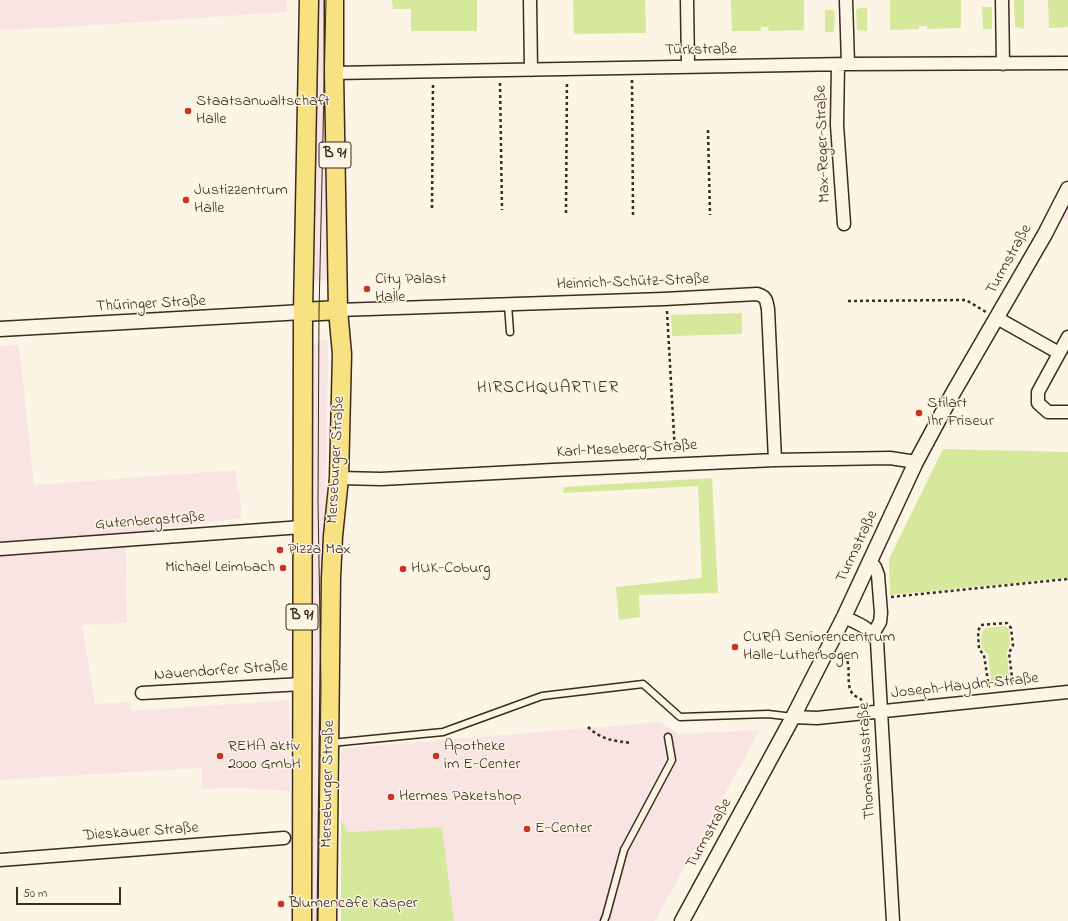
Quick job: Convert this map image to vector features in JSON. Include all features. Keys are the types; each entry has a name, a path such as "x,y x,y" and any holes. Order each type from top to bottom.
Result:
{"main road":[{"name":"Merseburger Straße","path":"302,921 303,312 308,0"},
{"name":"Merseburger Straße","path":"327,921 331,556 339,478 342,354 338,310 334,0"},
{"path":"303,312 338,310"}],"street":[{"path":"530,0 531,70"},
{"path":"687,0 688,67"},
{"name":"Max-Reger-Straße","path":"844,224 837,125 843,64 846,0"},
{"path":"1002,0 1003,64"},
{"name":"Türkstraße","path":"334,73 843,64 1068,63"},
{"name":"Turmstraße","path":"682,921 793,717 844,617 916,462 953,393 1045,234 1068,189"},
{"name":"Heinrich-Schütz-Straße","path":"338,310 508,305 757,294 763,296 766,300 768,309 775,460"},
{"name":"Thüringer Straße","path":"0,329 303,312"},
{"path":"997,318 1059,353"},
{"path":"1067,340 1038,392 1038,403 1048,412 1068,412"},
{"name":"Karl-Meseberg-Straße","path":"339,478 381,479 775,460 892,458 916,462"},
{"name":"Gutenbergstraße","path":"0,549 302,527"},
{"path":"844,617 867,628 874,634 880,622 881,613 878,575 875,567 870,562"},
{"name":"Thomasiusstraße","path":"874,634 878,647 894,921"},
{"name":"Nauendorfer Straße","path":"142,693 302,684"},
{"name":"Joseph-Haydn-Straße","path":"793,717 816,718 1068,692"},
{"name":"Dieskauer Straße","path":"0,860 284,838"}],"lane":[{"path":"508,305 510,332"},
{"path":"329,743 443,732 542,696 642,684 680,717 768,714 793,717"},
{"path":"604,921 624,850 672,760 668,737"}],"path":[{"path":"632,68 633,216"},
{"path":"566,213 567,70"},
{"path":"500,71 502,210"},
{"path":"432,208 433,72"},
{"path":"708,130 710,215"},
{"path":"848,301 966,300 997,318"},
{"path":"667,311 675,464"},
{"path":"880,598 1068,579"},
{"path":"991,700 984,655 979,648 978,631 982,626 1007,623 1011,628 1013,645 1009,653 1015,698"},
{"path":"829,646 844,655 848,663 852,694 881,712"},
{"path":"588,727 596,734 604,738 632,743"}],"shaded area":[{"path":"0,0 287,0 287,12 0,30"},
{"path":"316,0 329,0 327,208 328,280 312,281"},
{"path":"1068,189 1068,220 1051,221"},
{"path":"323,340 327,340 328,351 326,516 323,548 319,921 309,921 311,346"},
{"path":"19,345 34,485 236,470 242,518 128,533 126,551 127,623 82,625 95,704 130,702 131,711 289,700 290,791 236,788 202,789 202,768 0,780 0,346"},
{"path":"660,722 679,734 760,730 655,921 454,921 442,827 348,832 341,819 341,752 346,748"}],"green space":[{"path":"392,0 477,0 477,31 411,31 411,9 393,9"},
{"path":"573,0 645,0 646,33 574,34"},
{"path":"731,0 804,0 804,30 769,31 768,27 761,27 761,31 732,31"},
{"path":"890,0 961,0 961,28 927,29 927,26 919,26 919,29 890,30"},
{"path":"1014,0 1024,0 1024,29 1015,27"},
{"path":"1048,0 1068,0 1068,27 1049,28"},
{"path":"982,7 991,7 992,9 992,29 983,29"},
{"path":"859,8 867,8 867,31 857,30 856,10"},
{"path":"825,10 833,10 835,12 834,32 825,32"},
{"path":"742,313 742,334 672,336 671,315"},
{"path":"943,449 1068,452 1068,578 890,595 889,559"},
{"path":"712,478 718,593 639,595 640,617 619,620 616,587 702,578 698,486 563,493 564,487"},
{"path":"1005,626 1009,629 1010,644 1007,652 1009,678 1006,683 995,685 991,681 988,654 982,649 981,634 985,628"},
{"path":"341,819 348,832 442,827 454,921 341,921"}],"tram line":[{"path":"318,921 321,685 318,501 319,312 326,0"}],"place":[{"name":"Staatsanwaltschaft Halle","path":"188,111"},
{"name":"Justizzentrum Halle","path":"186,200"},
{"name":"City Palast Halle","path":"367,289"},
{"name":"Stilart Ihr Friseur","path":"919,413"},
{"name":"Pizza Max","path":"280,550"},
{"name":"Michael Leimbach","path":"283,568"},
{"name":"HUK-Coburg","path":"403,569"},
{"name":"CURA Seniorencentrum Halle-Lutherbogen","path":"735,647"},
{"name":"REHA aktiv 2000 GmbH","path":"220,756"},
{"name":"Apotheke im E-Center","path":"436,756"},
{"name":"Hermes Paketshop","path":"391,797"},
{"name":"E-Center","path":"527,829"},
{"name":"Blumencafe Kasper","path":"281,904"}],"district":[{"name":"HIRSCHQUARTIER","path":"548,389"}]}
